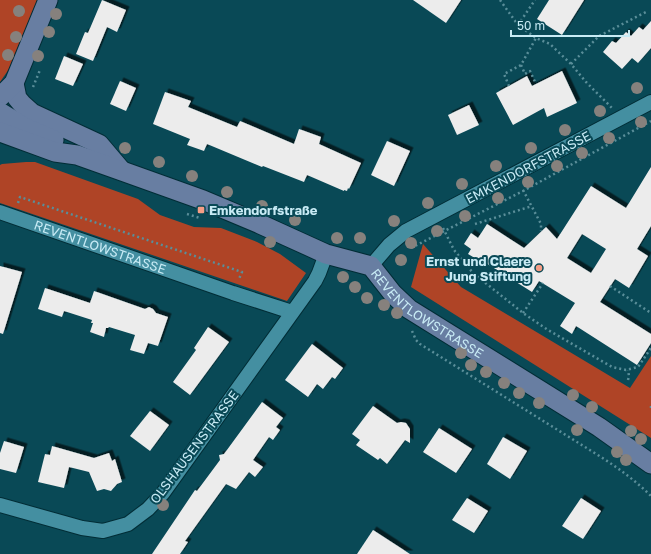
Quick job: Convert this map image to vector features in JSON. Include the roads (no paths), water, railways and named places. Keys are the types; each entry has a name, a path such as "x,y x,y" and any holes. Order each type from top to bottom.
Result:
{"street":[{"path":"0,110 14,83 48,0"},
{"path":"14,83 17,98 32,113 99,144 122,171"},
{"name":"EMKENDORFSTRASSE","path":"371,266 396,238 406,231 651,102"},
{"name":"REVENTLOWSTRASSE","path":"0,110 33,131 58,143 77,155"},
{"name":"REVENTLOWSTRASSE","path":"0,132 55,152 77,155 203,200 326,254 371,266 393,294 409,309 599,427 651,464"},
{"name":"REVENTLOWSTRASSE","path":"6,215 292,312"},
{"name":"OLSHAUSENSTRASSE","path":"0,505 82,528 103,532 128,524 148,509 163,493 315,281 326,254"}],"place":[{"name":"Emkendorfstraße","path":"201,210"},
{"name":"Ernst und Claere Jung Stiftung","path":"539,268"}]}
